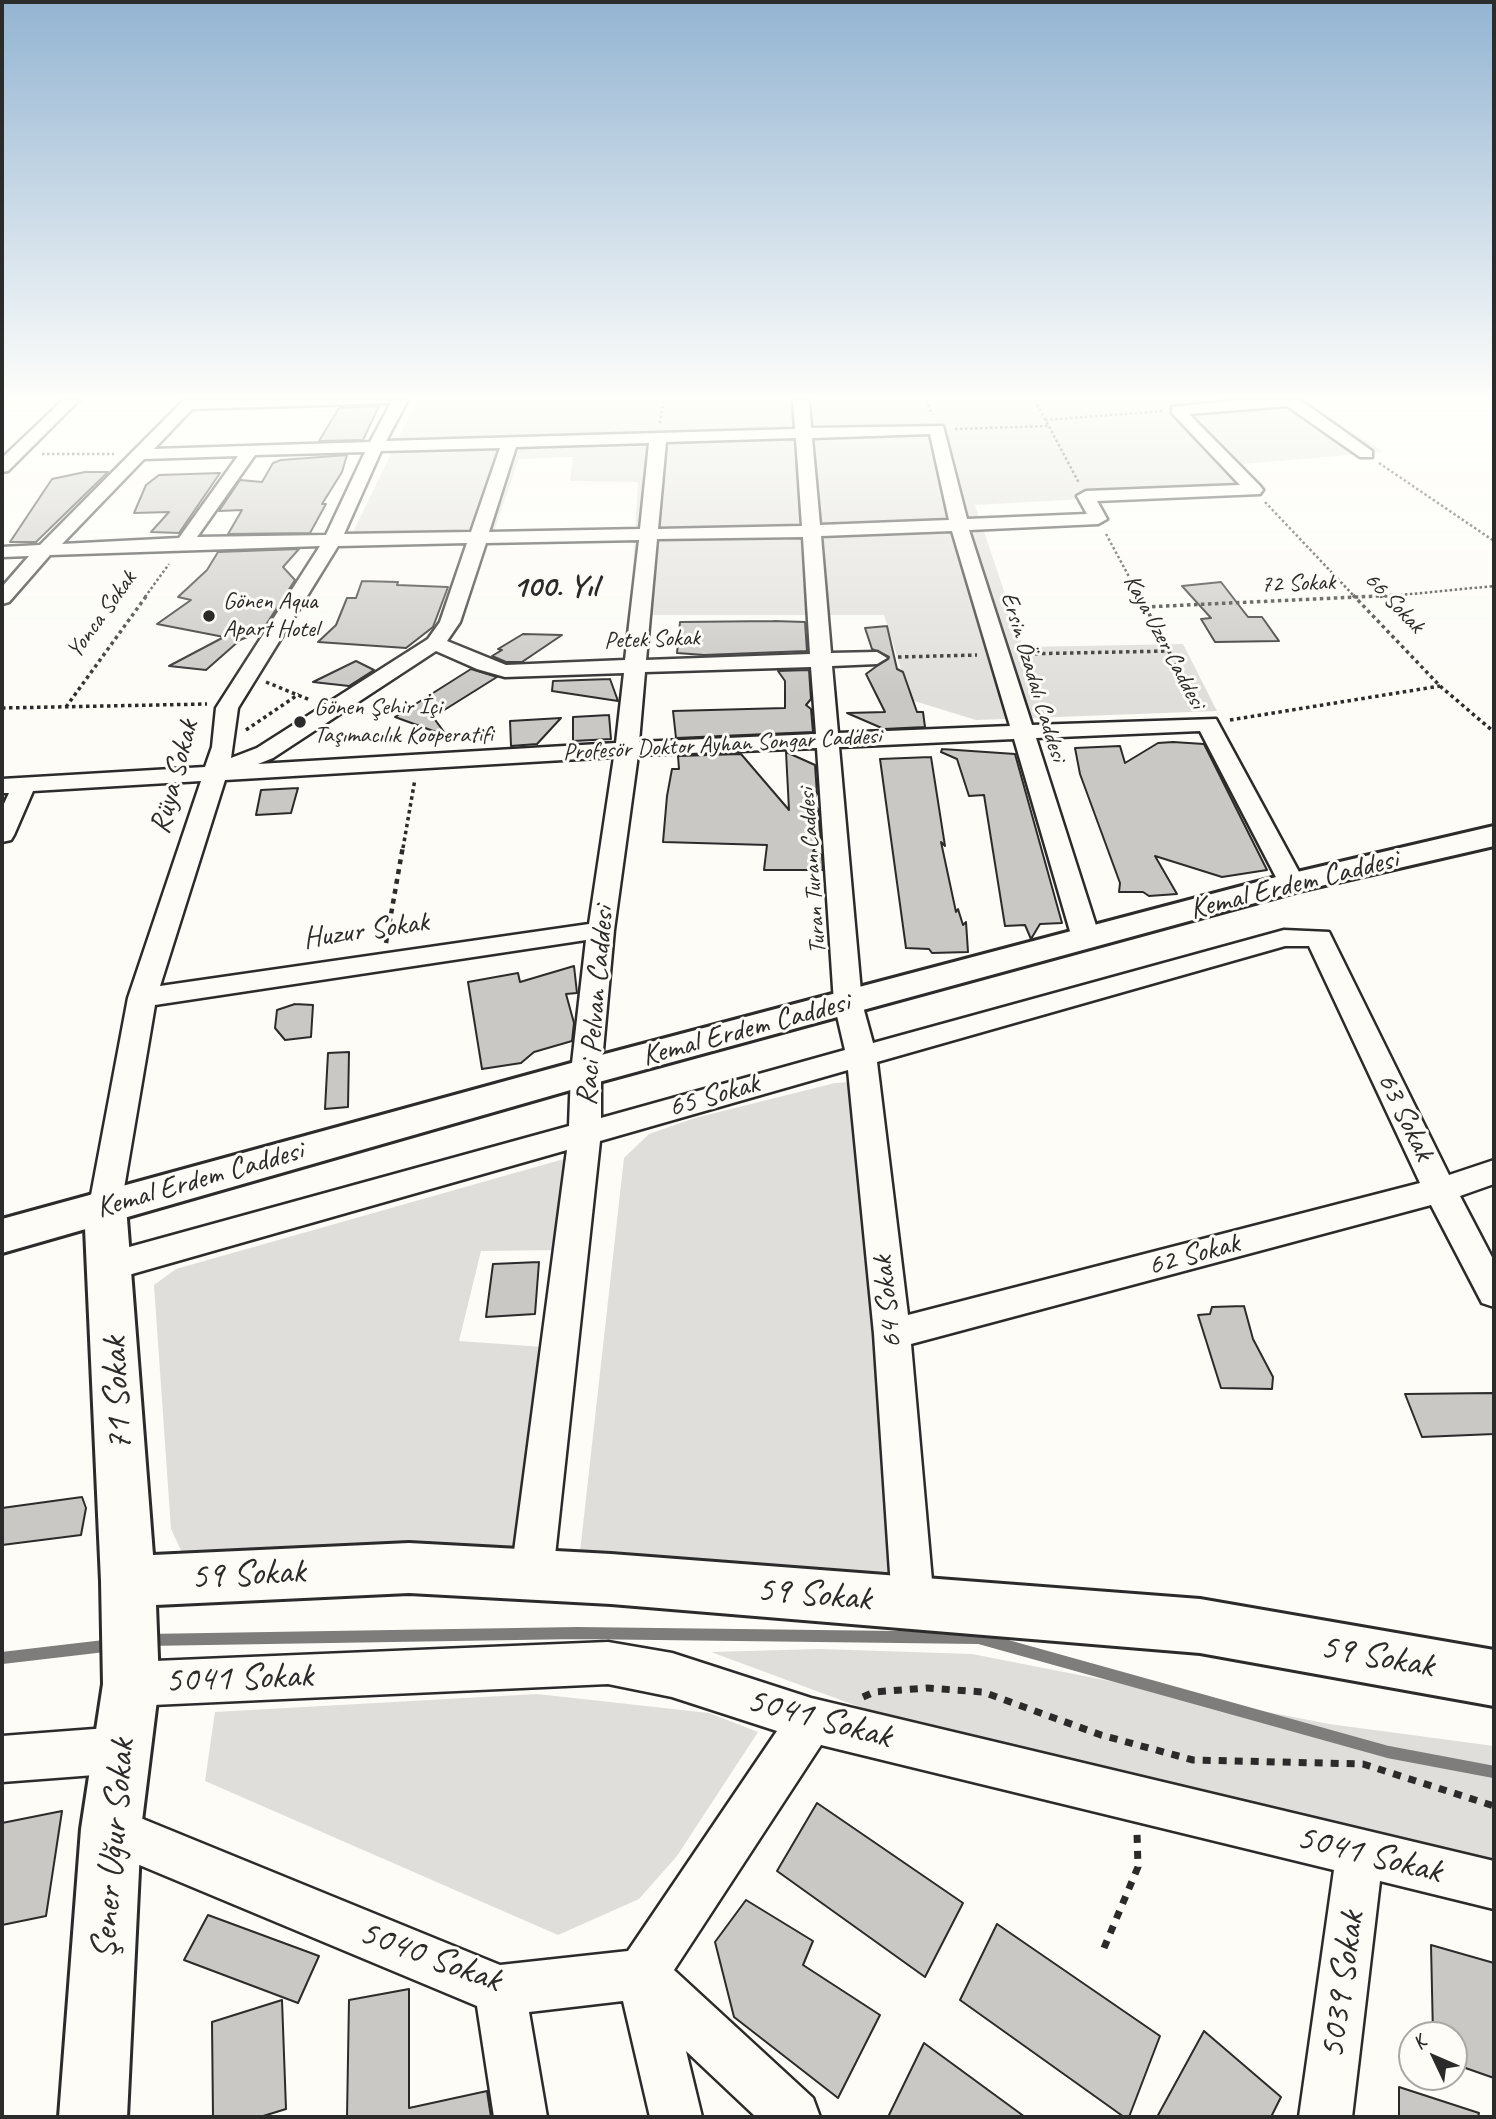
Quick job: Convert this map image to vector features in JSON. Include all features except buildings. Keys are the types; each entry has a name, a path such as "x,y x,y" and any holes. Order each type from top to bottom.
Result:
{"street":[{"path":"2,598 96,499"},
{"path":"184,543 216,499"},
{"name":"Rüya Sokak","path":"105,1206 142,998 219,760 230,704 332,541 351,499"},
{"path":"219,760 265,753 435,643 450,622 490,499"},
{"name":"Raci Pelvan Caddesi","path":"532,1574 584,1132 586,1072 601,930 627,749 652,499"},
{"name":"Turan Turan Caddesi","path":"810,499 848,1003"},
{"name":"Ersin Özadalı Caddesi","path":"953,499 1086,938"},
{"path":"2,552 184,543 813,531 1098,519 1088,499"},
{"name":"Petek Sokak","path":"435,643 484,665 505,671 877,658"},
{"name":"Profesör Doktor Ayhan Songar Caddesi","path":"13,785 219,760 419,761 627,749 1208,724"},
{"name":"Kaya Uzer Caddesi","path":"1208,724 1292,883"},
{"path":"2,835 13,785"},
{"name":"Kemal Erdem Caddesi","path":"2,1236 586,1072 1292,883 1494,836"},
{"name":"Huzur Sokak","path":"142,998 601,930"},
{"name":"65 Sokak","path":"111,1266 1284,938 1319,938"},
{"name":"63 Sokak","path":"1319,938 1440,1190 1494,1293"},
{"name":"64 Sokak","path":"848,1003 861,1055 892,1334 913,1603"},
{"name":"62 Sokak","path":"892,1334 1440,1190 1494,1172"},
{"name":"71 Sokak","path":"105,1206 111,1266 128,1581"},
{"name":"59 Sokak","path":"128,1581 409,1567 532,1574 1200,1626 1494,1678"},
{"name":"Şener Uğur Sokak","path":"92,2117 111,1829 131,1684 128,1581"},
{"name":"5041 Sokak","path":"131,1684 608,1663 672,1675 811,1720 1494,1885"},
{"path":"676,2117 642,1974 811,1720"},
{"path":"2,1759 121,1750"},
{"name":"5040 Sokak","path":"111,1829 500,1990 642,1974"},
{"name":"5039 Sokak","path":"1325,2117 1360,1853"},
{"path":"642,1974 794,2117"},
{"path":"500,1990 520,2117"}],"path":[{"name":"66 Sokak","path":"1262,499 1440,686 1494,732"},
{"path":"1432,499 1494,541"},
{"name":"Kaya Uzer Caddesi","path":"1098,519 1208,724"},
{"name":"Yonca Sokak","path":"66,707 184,543"},
{"name":"72 Sokak","path":"1145,607 1357,599 1494,586"},
{"path":"248,676 299,694 330,710"},
{"path":"1208,724 1440,686"},
{"path":"219,760 299,694"},
{"path":"2,708 230,704"},
{"path":"382,962 419,761"},
{"path":"811,1720 874,1692 927,1689 983,1692 1101,1735 1193,1760 1363,1764 1494,1806"},
{"path":"1104,1948 1138,1867 1136,1797"}],"shaded area":[{"path":"369,499 505,499 494,531 353,532"},
{"path":"637,499 1087,499 975,505 1023,647 1183,644 1217,711 976,720 911,700 884,615 630,615"},
{"path":"853,1082 901,1580 580,1552 624,1158 649,1134 695,1118 835,1083"},
{"path":"571,1157 558,1250 481,1251 459,1341 543,1347 521,1552 184,1557 171,1529 154,1285 176,1269"},
{"path":"820,1649 972,1654 1329,1724 1494,1746 1494,1867 1324,1823 911,1726 711,1652"},
{"path":"537,1694 709,1713 758,1732 677,1856 639,1899 558,1935 205,1781 215,1712"}],"waterway":[{"path":"146,1640 577,1633 979,1638 1388,1752 1494,1772"},
{"path":"2,1658 113,1645"}],"place":[{"name":"Gönen Aqua Apart Hotel","path":"209,616"},
{"name":"Gönen Şehir İçi Taşımacılık Kooperatifi","path":"300,722"}],"district":[{"name":"100. Yıl","path":"555,588"}]}
